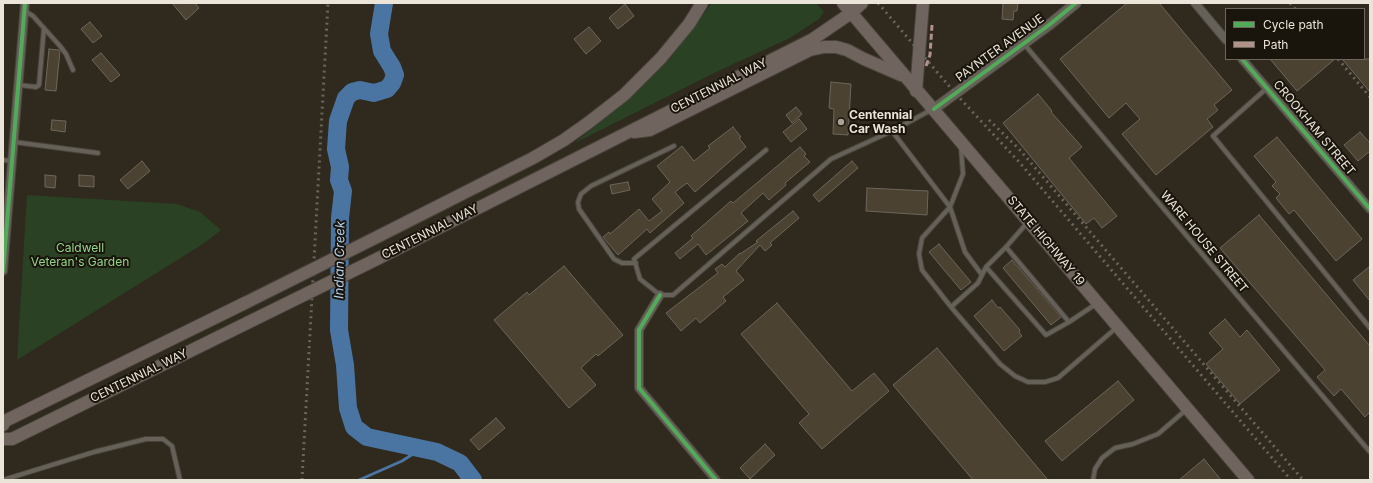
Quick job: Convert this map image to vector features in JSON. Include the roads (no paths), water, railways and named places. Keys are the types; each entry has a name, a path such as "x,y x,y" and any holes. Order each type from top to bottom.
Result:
{"main road":[{"name":"CENTENNIAL WAY","path":"3,425 5,421 379,236 533,158 564,140 624,95 661,58 689,24 702,3"},
{"name":"STATE HIGHWAY 19","path":"842,3 916,91 934,109 1248,480"},
{"name":"CENTENNIAL WAY","path":"3,439 12,439 379,258 812,39 851,13 862,3"},
{"path":"916,91 923,3"},
{"path":"622,134 650,130 810,50 824,47 836,47 847,50 904,76"}],"street":[{"name":"PAYNTER AVENUE","path":"934,109 1076,3"},
{"path":"1195,3 1225,39"},
{"path":"3,271 25,7"},
{"name":"CROOKHAM STREET","path":"1243,60 1370,209"},
{"path":"660,295 639,330 639,388 716,480"}],"lane":[{"path":"25,7 66,54 73,70"},
{"path":"19,85 36,87 39,84 44,28"},
{"name":"WARE HOUSE STREET","path":"1023,44 1370,452"},
{"path":"1267,88 1213,136 1370,328"},
{"path":"766,150 634,259 640,279 660,295 673,295 831,159 892,131 934,109"},
{"path":"892,131 950,207 965,252 982,275"},
{"path":"961,141 963,174 950,207 922,238 919,254 922,270 951,307 1000,364 1015,376 1028,382 1045,382 1058,378 1118,326"},
{"path":"14,142 98,153"},
{"path":"636,263 622,263 614,259 579,208 578,202 582,194 591,186 674,146"},
{"path":"3,160 12,161"},
{"path":"951,307 978,283 986,267 1029,221"},
{"path":"1006,247 1069,322"},
{"path":"986,267 1046,335 1098,303"},
{"path":"1093,480 1095,469 1102,458 1115,448 1133,444 1158,434 1188,409"},
{"path":"3,480 94,452 146,439 163,439 172,446 180,480"}],"waterway":[{"name":"Indian Creek","path":"384,3 379,34 382,51 395,75 392,83 387,89 374,93 360,90 352,92 346,98 338,121 336,149 340,167 339,180 343,191 340,218 339,330 345,365 348,408 354,427 367,437 437,452 460,463 473,480"},
{"path":"359,480 402,461 421,449"}],"railway":[{"path":"302,480 328,3"},
{"path":"878,3 955,93 1020,163 1291,480"},
{"path":"1290,3 1294,8"},
{"path":"1339,60 1370,97"},
{"path":"989,120 1019,149 1303,480"}],"place":[{"name":"Centennial Car Wash","path":"841,122"}],"park label":[{"name":"Caldwell Veteran's Garden","path":"80,255"}]}
